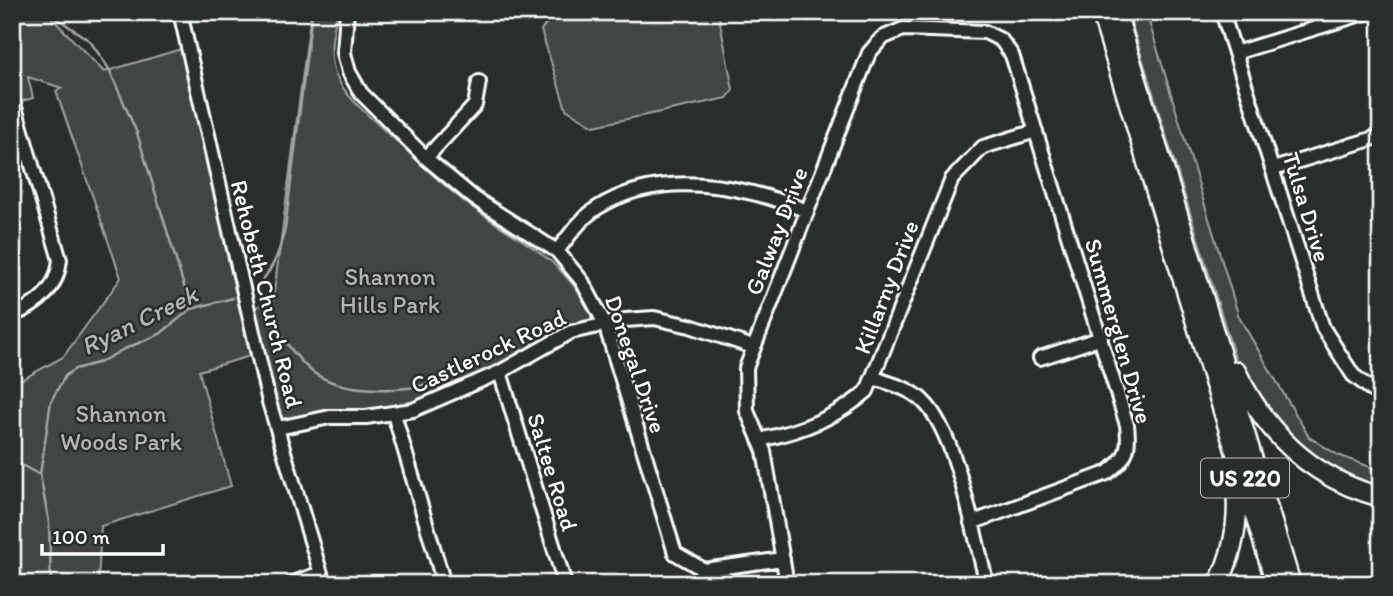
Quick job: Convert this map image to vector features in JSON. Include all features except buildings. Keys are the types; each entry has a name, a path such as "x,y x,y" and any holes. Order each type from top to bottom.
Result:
{"highway":[{"name":"US 220","path":"1101,12 1276,584"},
{"name":"US 220","path":"1116,12 1291,584"},
{"path":"1219,347 1260,415 1288,448 1334,480 1381,497"},
{"path":"1212,373 1235,476 1237,503 1231,554 1218,584"}],"street":[{"name":"Rehobeth Church Road","path":"180,12 260,364 322,579"},
{"name":"Donegal Drive","path":"347,12 344,53 349,72 361,93 426,158 474,198 557,251 582,281 605,324 675,553 704,570 783,559"},
{"name":"Tulsa Drive","path":"1222,12 1323,328 1353,375 1381,397"},
{"path":"1235,53 1350,15 1368,12"},
{"name":"Galway Drive","path":"787,584 764,451 746,400 746,368 869,52 882,38 904,29 985,32 1001,40 1012,55"},
{"name":"Summerglen Drive","path":"971,523 1107,473 1122,462 1130,449 1127,425 1101,338 1012,55"},
{"path":"426,158 475,105 479,82"},
{"path":"12,315 26,310 49,292 58,276 60,260 14,104"},
{"name":"Killarny Drive","path":"759,440 812,425 850,406 867,391 952,178 983,147 1036,131"},
{"path":"1273,169 1381,136"},
{"path":"12,157 28,152"},
{"path":"557,251 580,222 596,208 615,198 652,188 698,184 735,188 807,211"},
{"name":"Castlerock Road","path":"278,428 330,417 394,414 423,406 500,372 571,332 605,324 654,318 690,326 753,347"},
{"path":"1040,358 1101,338"},
{"name":"Saltee Road","path":"500,372 565,584"},
{"path":"874,378 909,390 932,411 945,432 987,584"},
{"path":"394,414 444,584"},
{"path":"291,584 322,579"}],"green space":[{"name":"Shannon Woods Park","path":"12,12 46,12 104,72 181,49 250,356 199,371 231,486 101,526 98,584 12,584 12,385 63,357 121,278 56,91 62,88 28,77 33,98 12,104"},
{"name":"Shannon Hills Park","path":"311,12 338,12 332,59 336,75 351,98 455,194 550,260 578,291 592,313 591,319 552,335 464,383 427,399 393,408 317,415 287,421 281,419 254,308 273,300"},
{"path":"546,12 718,12 733,90 727,98 594,126 566,109 541,30 549,20"},
{"path":"1128,12 1146,12 1239,317 1309,437 1338,455 1381,471 1381,490 1357,483 1313,459 1276,424 1247,383 1236,361"}],"waterway":[{"path":"48,12 90,41 109,69 137,133 191,309"},
{"name":"Ryan Creek","path":"252,291 274,263 285,229 312,12"},
{"path":"257,287 279,331 301,361 319,376 343,385 384,389 418,386 449,375 487,353"},
{"name":"Ryan Creek","path":"51,584 49,523 40,475 51,401 65,376 75,369 101,362 160,334 191,309 233,298"},
{"path":"12,460 40,475"}]}
